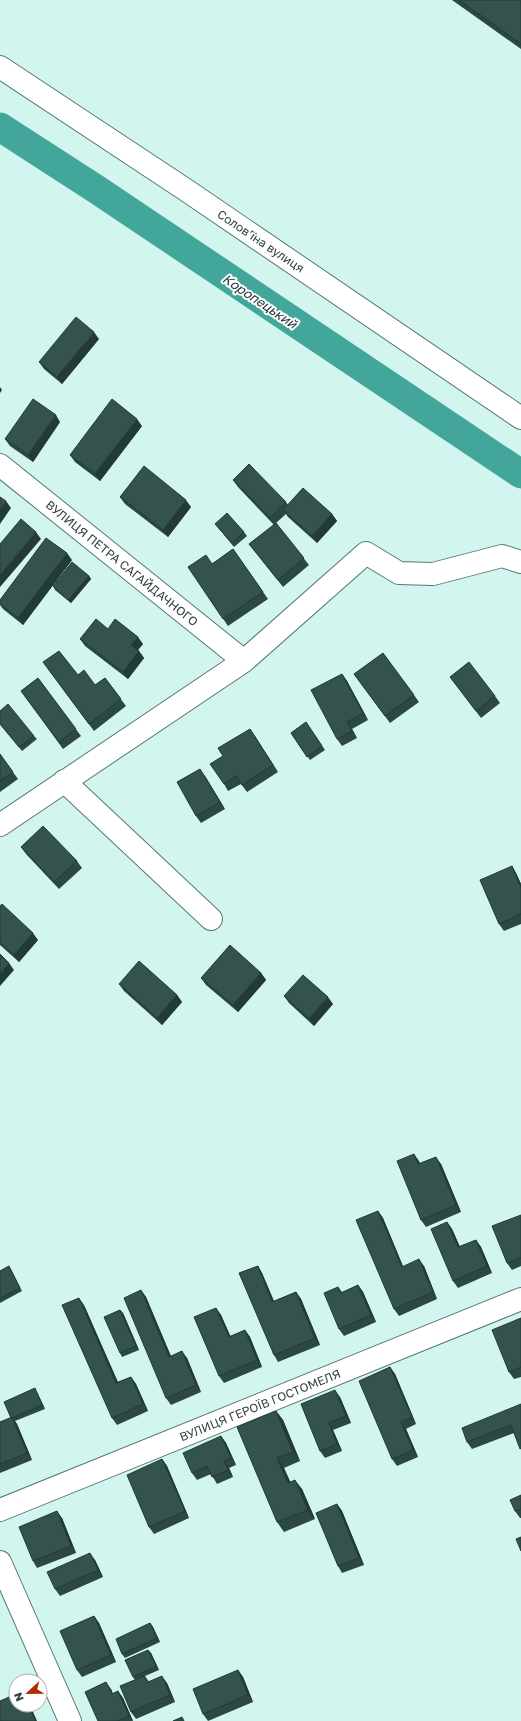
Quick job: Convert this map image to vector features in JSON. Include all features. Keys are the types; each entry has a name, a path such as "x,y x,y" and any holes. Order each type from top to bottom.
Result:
{"street":[{"name":"Соловʼїна вулиця","path":"0,67 186,190 521,418"},
{"name":"ВУЛИЦЯ ПЕТРА САГАЙДАЧНОГО","path":"0,465 244,661"},
{"path":"0,825 244,661 366,554 399,573 433,574 502,556 521,562"},
{"path":"64,781 211,919"},
{"name":"ВУЛИЦЯ ГЕРОЇВ ГОСТОМЕЛЯ","path":"0,1510 521,1299"},
{"path":"0,1562 70,1721"}],"building":[{"path":"459,0 521,0 521,44"},
{"path":"76,317 94,332 57,377 39,362"},
{"path":"33,399 56,415 28,455 5,439"},
{"path":"112,399 137,419 95,474 70,455"},
{"path":"249,464 286,502 270,518 233,480"},
{"path":"144,466 186,500 163,530 120,497"},
{"path":"303,488 332,514 312,536 283,510"},
{"path":"0,497 6,501 0,510"},
{"path":"227,513 244,532 232,543 215,524"},
{"path":"21,519 36,532 0,575 0,544"},
{"path":"276,523 304,558 278,580 249,544"},
{"path":"46,538 67,553 18,618 0,604 0,600"},
{"path":"233,549 263,592 223,619 188,567 206,555 212,564"},
{"path":"72,562 89,576 68,600 53,586"},
{"path":"96,619 108,629 115,619 138,637 131,645 139,651 123,672 80,639"},
{"path":"59,651 78,675 84,670 95,685 105,678 121,699 89,724 43,662"},
{"path":"383,653 414,695 385,716 354,674"},
{"path":"469,662 495,696 476,711 450,677"},
{"path":"342,674 363,713 347,722 352,731 337,739 311,690"},
{"path":"38,678 76,729 59,742 21,691"},
{"path":"8,704 34,736 19,747 0,724 0,711"},
{"path":"306,722 322,746 307,757 291,733"},
{"path":"250,729 273,765 242,785 236,776 224,784 210,764 223,756 218,748"},
{"path":"0,754 13,772 0,781"},
{"path":"200,769 220,802 196,816 177,782"},
{"path":"43,826 77,861 54,882 21,847"},
{"path":"512,866 521,888 521,914 499,924 480,880"},
{"path":"2,904 33,933 14,955 0,943 0,906"},
{"path":"230,945 261,973 233,1005 201,978"},
{"path":"0,954 9,963 0,974"},
{"path":"139,961 177,995 157,1018 119,984"},
{"path":"303,975 328,997 309,1019 284,996"},
{"path":"414,1154 418,1164 436,1157 456,1205 421,1220 397,1161"},
{"path":"378,1211 402,1267 419,1259 433,1292 394,1309 356,1220"},
{"path":"521,1215 521,1258 507,1263 492,1226"},
{"path":"447,1222 458,1247 476,1240 487,1266 453,1281 431,1229"},
{"path":"9,1266 20,1288 0,1298 0,1271"},
{"path":"258,1266 272,1302 296,1292 315,1338 274,1355 239,1273"},
{"path":"358,1285 371,1315 339,1329 324,1293 338,1287 341,1293"},
{"path":"141,1290 169,1357 182,1351 196,1385 166,1398 124,1298"},
{"path":"79,1298 116,1383 131,1377 143,1404 112,1418 62,1305"},
{"path":"216,1308 229,1337 245,1330 257,1360 219,1376 194,1317"},
{"path":"120,1310 136,1346 120,1353 104,1317"},
{"path":"521,1318 521,1367 509,1372 492,1330"},
{"path":"390,1367 412,1417 401,1422 413,1450 392,1459 359,1381"},
{"path":"35,1388 42,1405 11,1418 4,1402"},
{"path":"335,1390 346,1416 329,1423 337,1444 320,1451 301,1404"},
{"path":"521,1404 520,1449 511,1425 467,1442 462,1428"},
{"path":"276,1411 293,1452 277,1458 288,1483 295,1480 308,1510 277,1522 237,1427"},
{"path":"12,1417 27,1453 0,1464 0,1422"},
{"path":"221,1436 231,1458 224,1461 228,1470 212,1477 207,1466 192,1473 183,1453"},
{"path":"162,1459 185,1511 149,1527 127,1475"},
{"path":"521,1495 521,1509 515,1511 510,1500"},
{"path":"337,1504 359,1558 338,1566 316,1513"},
{"path":"57,1511 71,1546 33,1561 19,1527"},
{"path":"521,1537 521,1551 516,1539"},
{"path":"90,1553 98,1570 55,1589 47,1572"},
{"path":"94,1616 111,1655 77,1670 60,1631"},
{"path":"150,1623 157,1638 122,1654 116,1639"},
{"path":"148,1650 156,1666 133,1677 125,1660"},
{"path":"238,1670 248,1695 203,1714 193,1689"},
{"path":"144,1676 148,1682 162,1676 170,1695 131,1712 120,1686"},
{"path":"106,1682 112,1694 118,1691 129,1716 117,1721 98,1721 85,1692"},
{"path":"8,1698 8,1713 32,1713 35,1721 0,1721 0,1701"},
{"path":"182,1717 184,1721 173,1721"}],"waterway":[{"name":"Коропецький","path":"0,127 96,189 521,474"}]}
